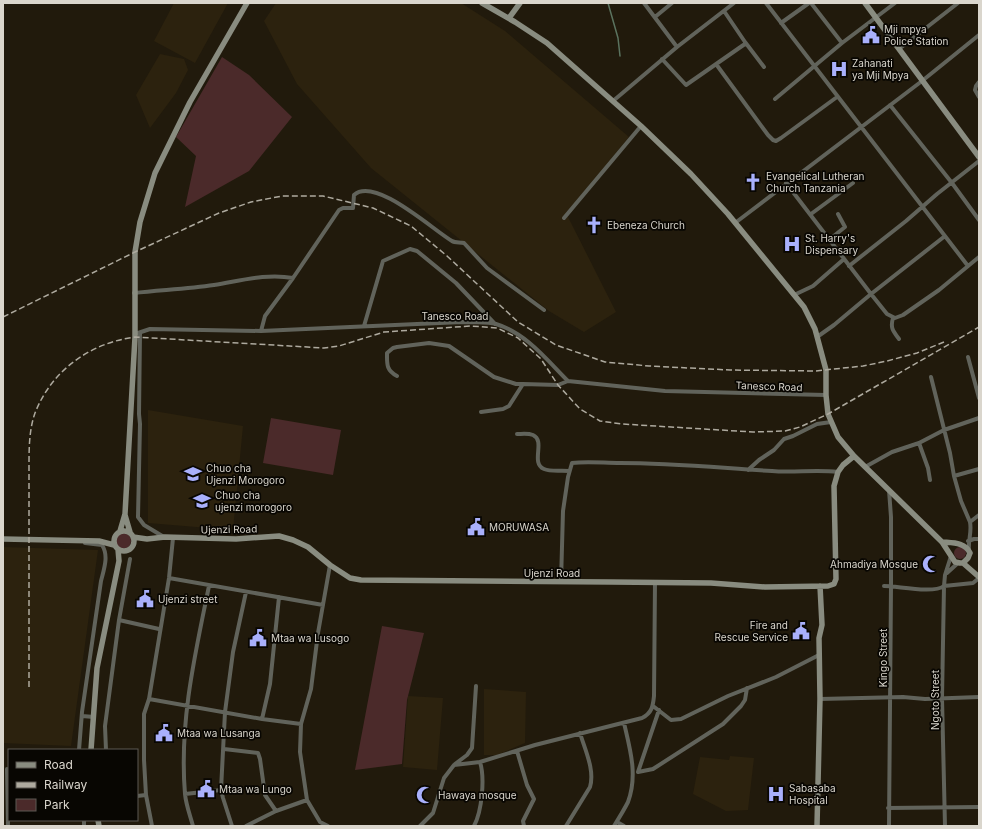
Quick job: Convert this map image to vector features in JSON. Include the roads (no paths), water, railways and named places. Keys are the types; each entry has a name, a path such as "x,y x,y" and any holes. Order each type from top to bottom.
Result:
{"street":[{"path":"165,538 144,525 138,517 140,424 138,414 138,333 134,292 135,252 140,222 155,173 190,102 247,3"},
{"path":"482,3 509,18 547,43 641,126 708,193 735,223 794,295 806,312 815,329 826,370 828,414 838,437 854,456 942,542 954,560 973,572 979,578 973,582 930,589 884,586"},
{"path":"509,18 520,3"},
{"path":"644,3 677,47"},
{"path":"655,17 672,3"},
{"path":"613,102 662,59 734,3"},
{"path":"766,3 968,266"},
{"path":"781,23 810,3 842,43"},
{"path":"865,3 979,156"},
{"path":"775,99 842,43 895,3"},
{"path":"899,49 958,3"},
{"path":"724,11 764,67"},
{"path":"735,223 979,36"},
{"path":"662,59 685,86 745,42"},
{"path":"716,64 772,140 776,141 781,138 837,97"},
{"path":"979,82 975,90 979,97"},
{"path":"890,105 952,183 979,220"},
{"path":"564,218 641,126"},
{"path":"849,266 979,161"},
{"path":"786,183 871,294 887,314 893,318 899,318 939,290 979,257"},
{"path":"811,214 853,183"},
{"path":"260,331 264,316 293,278 339,210 352,208 354,196 359,192 370,191 384,195 408,209 453,242 464,243 487,268 544,310"},
{"path":"830,239 845,227 838,214"},
{"path":"817,337 945,236"},
{"path":"364,326 383,261 405,250 414,249 456,283 495,324"},
{"path":"794,295 813,286 844,259"},
{"path":"134,292 214,285 266,276 293,278"},
{"path":"893,318 891,325 899,339"},
{"name":"Tanesco Road","path":"138,333 150,329 260,331 462,322 495,324 516,334 534,347 568,382 665,392 826,395"},
{"path":"120,532 125,514 138,333"},
{"path":"397,376 390,372 388,367 388,352 397,346 406,347 429,343 449,346 494,376 516,384 558,385 568,382"},
{"path":"968,357 979,398"},
{"path":"930,378 944,430 954,476 961,501 970,522 971,529 968,541 969,559 973,572"},
{"path":"481,412 503,409 509,406 523,384"},
{"path":"865,467 892,452 919,443 944,430 979,418"},
{"path":"748,470 759,460 774,450 784,439 793,436 806,428 831,422"},
{"path":"517,434 530,434 536,438 538,443 539,465 543,468 569,471"},
{"path":"919,443 928,468 930,480"},
{"path":"561,582 563,511 569,471 572,463 686,465 741,468 748,470 799,472 822,470 838,472 843,465 854,456"},
{"path":"954,476 979,469"},
{"name":"Ujenzi Road","path":"147,539 236,539 279,536 293,540 308,547 330,565 350,578 361,580 656,582 765,586 828,586 834,584 836,579 834,486 838,472"},
{"name":"Kingo Street","path":"889,489 891,517 889,826"},
{"path":"125,514 134,542 132,547"},
{"path":"970,522 979,515"},
{"path":"3,539 99,541 114,537 125,530 131,534 147,539"},
{"path":"114,537 119,561"},
{"path":"152,826 146,795 144,714 149,699 159,629 169,578 173,538"},
{"path":"951,555 954,547 974,538 979,539"},
{"path":"91,749 97,668 119,561 126,550 147,539"},
{"path":"53,540 102,545 106,551 82,716 79,749"},
{"path":"99,541 126,550"},
{"path":"942,542 961,544 969,552"},
{"path":"945,575 968,558 969,552"},
{"name":"Ngoto Street","path":"944,826 945,808 942,698 944,586 945,575 951,555"},
{"path":"106,749 105,726 119,620 130,559"},
{"path":"328,826 320,822 307,800 301,766 301,724 311,689 330,565"},
{"path":"169,578 323,605"},
{"path":"454,765 480,762 535,744 624,723 646,716 651,711 653,706 656,582"},
{"path":"193,826 185,794 184,750 187,706 194,658 209,586"},
{"path":"817,826 820,699 819,638 822,625 820,586"},
{"path":"232,826 221,790 225,712 233,652 246,592"},
{"path":"262,719 270,684 279,597"},
{"path":"119,620 159,629"},
{"path":"653,706 671,720 681,719 747,688 776,677 809,661 819,654"},
{"path":"420,826 433,813 444,778 454,765 467,755 472,748 476,686"},
{"path":"638,772 653,769 723,724 745,700 747,688"},
{"path":"820,699 890,697 925,699 979,697"},
{"path":"149,699 262,719 301,724"},
{"path":"634,779 638,772 659,710"},
{"path":"82,716 94,717"},
{"path":"624,723 632,760 634,779 632,791 627,804 616,824 624,826"},
{"path":"566,826 590,787 592,781 589,762 580,733"},
{"path":"224,749 258,753 265,795 276,811"},
{"path":"517,751 527,785 534,799 523,821 524,826"},
{"path":"474,826 479,812 481,793 482,768 480,762"},
{"path":"6,769 6,814 8,826"},
{"path":"185,794 221,790"},
{"path":"138,796 146,795"},
{"path":"246,826 276,811 307,800"},
{"path":"888,808 979,807"}],"waterway":[{"path":"608,3 618,38 620,56"}],"railway":[{"path":"3,317 135,252 219,213 251,202 282,196 323,196 373,208 411,226 447,256 518,322 556,345 605,362 730,370 815,371 863,366 887,361 917,353 944,342"},
{"path":"29,687 29,460 32,426 35,413 51,384 74,361 103,345 118,340 135,337 324,348 339,346 384,332 471,326 497,328 518,338 541,359 558,385 580,409 600,421 622,424 753,432 785,431 800,427 828,414 979,327"}],"place":[{"name":"Mji mpya Police Station","path":"871,35"},
{"name":"Zahanati ya Mji Mpya","path":"839,69"},
{"name":"Evangelical Lutheran Church Tanzania","path":"753,182"},
{"name":"Ebeneza Church","path":"594,225"},
{"name":"St. Harry's Dispensary","path":"792,244"},
{"name":"Chuo cha Ujenzi Morogoro","path":"193,474"},
{"name":"Chuo cha ujenzi morogoro","path":"202,501"},
{"name":"MORUWASA","path":"476,527"},
{"name":"Ahmadiya Mosque","path":"931,564"},
{"name":"Ujenzi street","path":"145,599"},
{"name":"Fire and Rescue Service","path":"801,631"},
{"name":"Mtaa wa Lusogo","path":"258,638"},
{"name":"Mtaa wa Lusanga","path":"164,733"},
{"name":"Mtaa wa Lungo","path":"206,789"},
{"name":"Sabasaba Hospital","path":"776,794"},
{"name":"Hawaya mosque","path":"425,795"}]}
